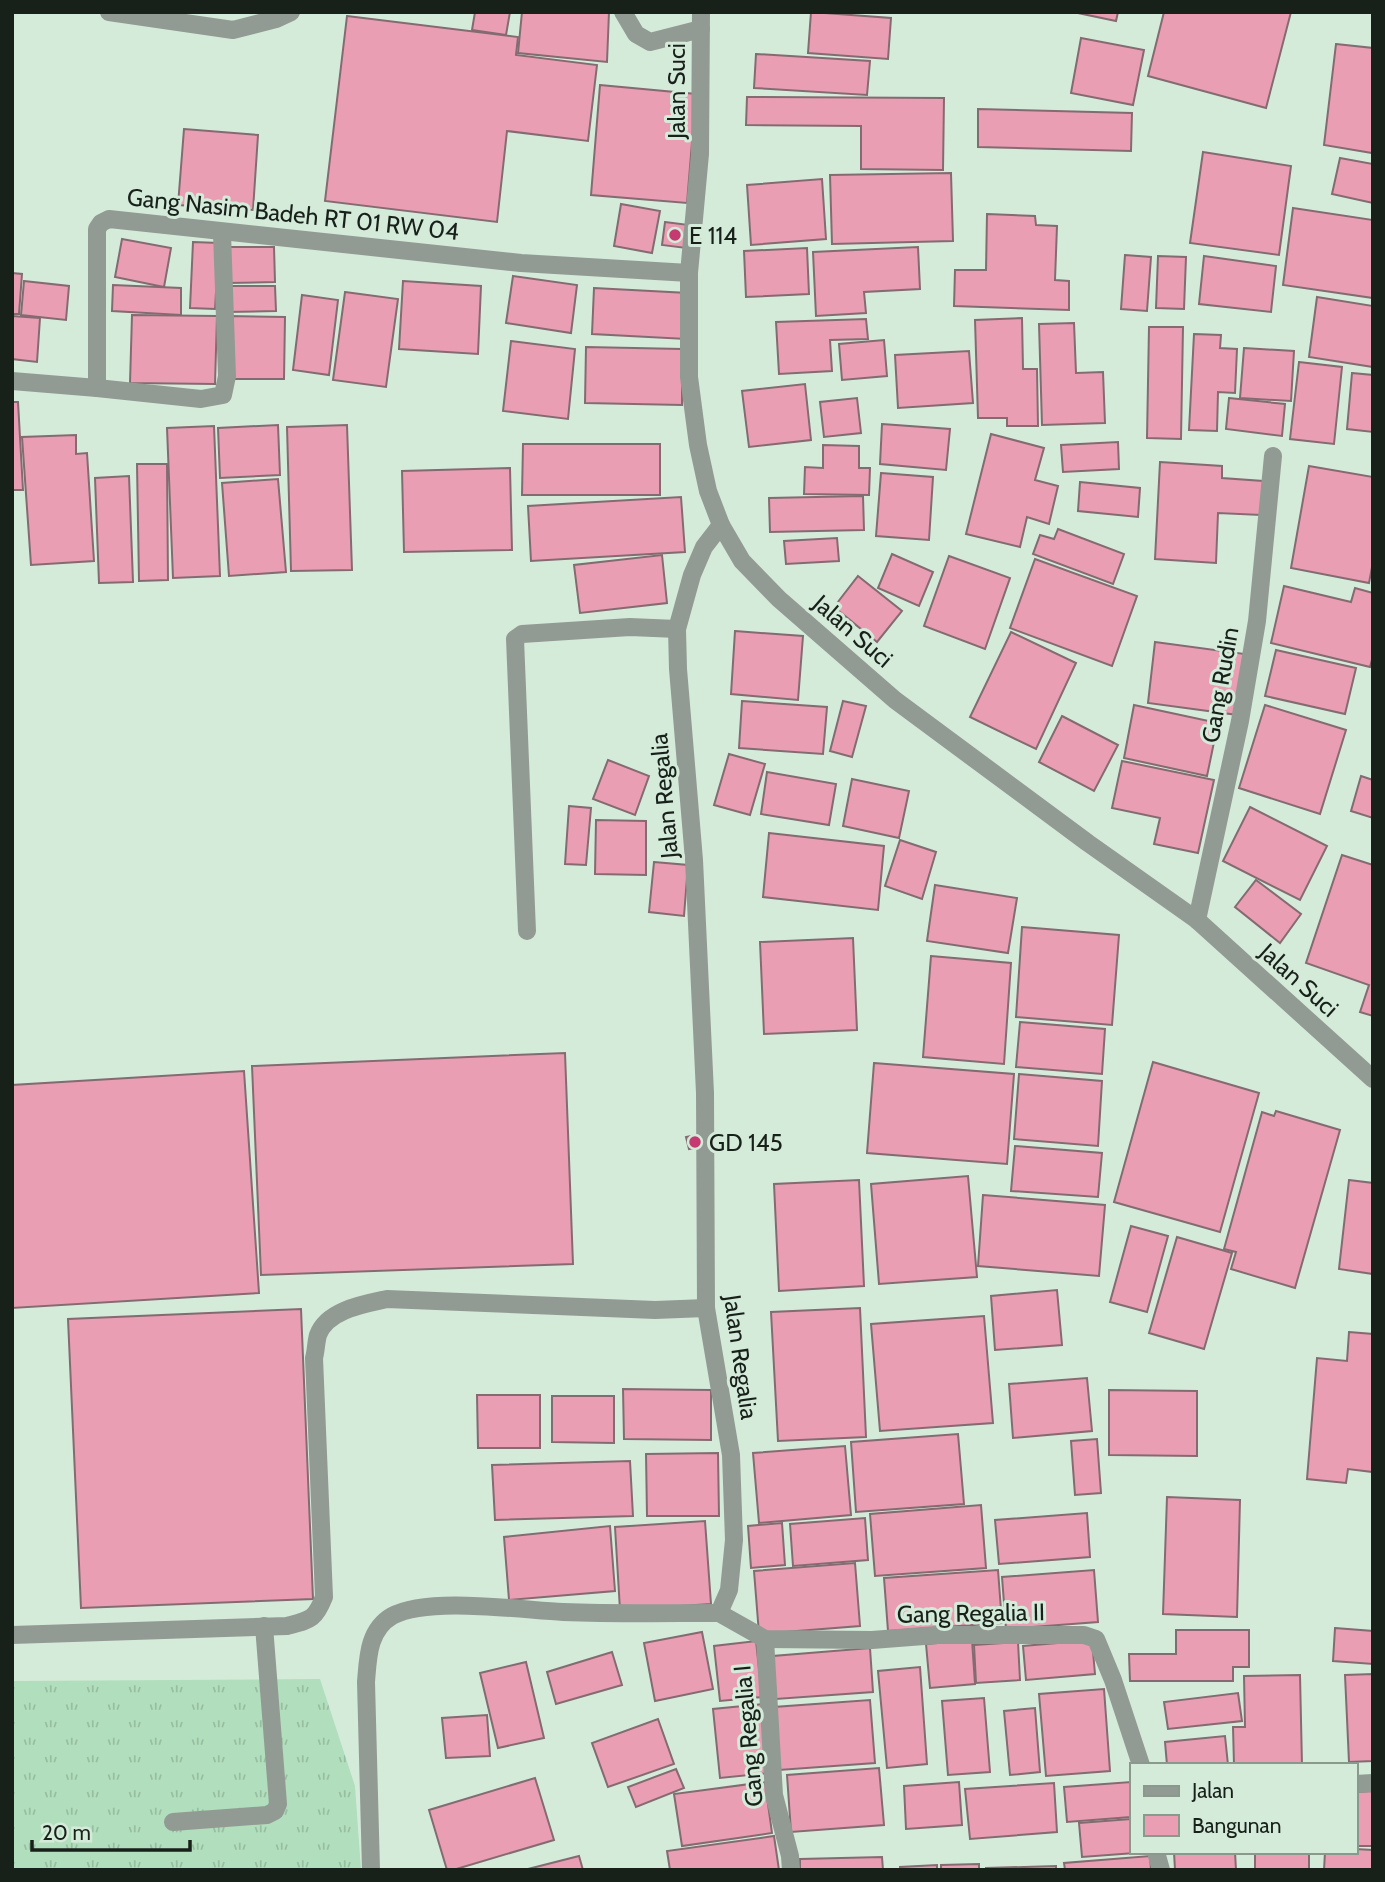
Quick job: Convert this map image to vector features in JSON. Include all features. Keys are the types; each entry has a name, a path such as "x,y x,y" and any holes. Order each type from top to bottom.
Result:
{"street":[{"path":"109,12 233,30 276,19 291,12"},
{"path":"623,12 636,34 650,42 701,20"},
{"name":"Jalan Suci","path":"701,20 700,154 689,273 689,377 698,445 708,491 721,525 742,561 779,599 895,700 1088,843 1198,920 1373,1079"},
{"name":"Gang Nasim Badeh RT 01 RW 04","path":"97,388 97,229 109,219 521,263 689,273"},
{"path":"12,381 201,399 223,395 227,376 222,233"},
{"name":"Gang Rudin","path":"1198,920 1240,721 1257,621 1273,456"},
{"name":"Jalan Regalia","path":"719,1612 729,1590 734,1540 731,1455 706,1308 705,1093 694,860 677,629 696,565 704,547 721,525"},
{"path":"527,931 515,639 522,634 630,627 677,629"},
{"path":"12,1635 287,1626 318,1614 324,1597 314,1358 319,1333 331,1318 367,1303 387,1299 655,1310 706,1308"},
{"path":"371,1870 366,1682 368,1654 376,1630 393,1616 420,1608 457,1605 565,1612 719,1612"},
{"name":"Gang Regalia II","path":"719,1612 765,1639 872,1640 937,1635 1084,1635 1096,1639 1141,1763"},
{"path":"173,1822 267,1815 275,1811 278,1804 264,1626"},
{"name":"Gang Regalia I","path":"765,1639 774,1795 790,1856 791,1870"}],"green space":[{"path":"320,1679 355,1786 361,1870 12,1870 12,1681"}],"building":[{"path":"475,12 510,12 506,35 472,30"},
{"path":"522,12 609,12 607,62 518,53"},
{"path":"811,12 891,18 888,59 808,53"},
{"path":"1073,12 1118,12 1116,21"},
{"path":"1164,12 1291,12 1266,108 1148,76"},
{"path":"347,16 518,37 516,55 597,65 588,141 507,131 497,222 325,201"},
{"path":"1081,38 1144,50 1133,105 1071,93"},
{"path":"1336,44 1373,48 1372,153 1324,145"},
{"path":"756,54 870,61 867,95 754,88"},
{"path":"600,85 696,94 687,203 591,195"},
{"path":"747,97 944,98 943,170 861,169 861,126 746,125"},
{"path":"978,109 1132,113 1131,151 978,147"},
{"path":"184,129 258,135 253,210 178,205"},
{"path":"1203,152 1291,166 1279,255 1190,243"},
{"path":"1340,158 1373,164 1373,203 1332,194"},
{"path":"951,173 953,241 832,244 830,175"},
{"path":"822,179 826,239 751,245 747,185"},
{"path":"621,204 660,211 652,253 614,246"},
{"path":"1293,208 1373,220 1373,298 1283,285"},
{"path":"987,214 1035,216 1036,225 1057,226 1055,280 1069,281 1069,310 954,306 955,270 986,270"},
{"name":"E 114","path":"665,222 689,225 686,248 662,245"},
{"path":"122,239 171,248 164,287 115,277"},
{"path":"193,242 219,243 215,309 190,308"},
{"path":"229,247 274,247 275,282 229,283"},
{"path":"918,247 920,289 864,292 866,313 816,316 813,252"},
{"path":"807,248 809,294 746,297 744,251"},
{"path":"1125,255 1151,257 1147,311 1121,309"},
{"path":"1158,256 1186,257 1184,309 1156,308"},
{"path":"1204,256 1276,266 1271,312 1199,304"},
{"path":"12,273 22,274 19,314 12,314"},
{"path":"513,276 577,285 571,333 506,323"},
{"path":"24,281 69,286 66,320 21,315"},
{"path":"403,281 481,286 478,354 399,349"},
{"path":"113,285 181,288 181,315 112,311"},
{"path":"227,286 275,286 276,311 227,312"},
{"path":"594,288 688,293 686,339 592,334"},
{"path":"345,292 398,299 386,387 333,380"},
{"path":"302,295 338,300 329,375 293,370"},
{"path":"1317,297 1373,306 1373,367 1309,357"},
{"path":"132,315 217,316 215,384 130,383"},
{"path":"12,316 40,318 37,362 12,359"},
{"path":"228,316 285,317 284,379 228,379"},
{"path":"1022,318 1023,369 1037,369 1038,426 1007,426 1007,418 978,418 975,320"},
{"path":"866,319 868,339 830,340 832,371 779,374 776,322"},
{"path":"1074,323 1076,373 1103,372 1105,423 1042,425 1039,324"},
{"path":"1149,327 1183,327 1181,439 1147,438"},
{"path":"1194,334 1221,335 1220,348 1237,349 1235,393 1218,392 1217,431 1189,430"},
{"path":"884,340 887,376 842,380 839,344"},
{"path":"511,341 575,349 568,419 503,411"},
{"path":"586,347 682,349 682,405 585,403"},
{"path":"1244,348 1294,351 1291,401 1240,398"},
{"path":"969,351 973,403 898,408 895,355"},
{"path":"1299,362 1342,367 1334,444 1290,439"},
{"path":"1352,373 1373,375 1373,432 1347,429"},
{"path":"805,384 811,440 749,447 742,391"},
{"path":"857,398 861,433 824,437 820,402"},
{"path":"1229,398 1285,404 1282,436 1226,429"},
{"path":"12,402 18,402 23,490 12,490"},
{"path":"882,424 950,429 946,470 880,464"},
{"path":"278,425 280,475 220,478 218,428"},
{"path":"347,425 352,570 291,571 287,427"},
{"path":"214,426 220,576 173,578 167,428"},
{"path":"991,434 1044,448 1035,480 1058,486 1049,524 1027,517 1020,547 966,534"},
{"path":"76,435 76,454 87,453 94,561 31,565 22,437"},
{"path":"1118,442 1119,469 1063,472 1061,445"},
{"path":"523,444 660,444 660,495 522,495"},
{"path":"823,445 859,446 859,468 870,468 869,495 804,494 805,467 823,468"},
{"path":"1160,462 1222,466 1222,478 1263,481 1261,515 1218,513 1216,563 1155,559"},
{"path":"137,464 167,464 168,580 139,581"},
{"path":"1309,466 1373,477 1373,562 1369,583 1291,568"},
{"path":"510,468 512,550 404,552 402,471"},
{"path":"881,473 933,477 929,540 876,536"},
{"path":"129,476 133,582 99,583 95,478"},
{"path":"278,479 286,572 229,576 222,483"},
{"path":"1080,482 1140,488 1138,517 1078,511"},
{"path":"863,496 864,530 770,532 769,498"},
{"path":"681,497 685,552 531,561 528,506"},
{"path":"1058,529 1124,554 1113,584 1033,554 1040,535 1054,539"},
{"path":"837,538 839,561 786,564 784,541"},
{"path":"892,554 933,572 919,606 878,588"},
{"path":"662,555 667,603 580,613 574,565"},
{"path":"949,556 1010,578 985,649 924,626"},
{"path":"1035,559 1137,596 1112,666 1010,628"},
{"path":"858,576 902,611 877,642 834,607"},
{"path":"1284,586 1351,602 1355,588 1373,593 1373,656 1370,667 1271,643"},
{"path":"735,631 803,636 798,700 731,694"},
{"path":"1011,632 1076,663 1036,749 970,717"},
{"path":"1155,642 1245,654 1238,715 1148,703"},
{"path":"1276,650 1356,668 1345,714 1265,696"},
{"path":"742,701 827,707 823,754 739,748"},
{"path":"843,701 866,706 852,757 830,751"},
{"path":"1134,705 1218,723 1207,776 1124,758"},
{"path":"1265,705 1346,730 1320,814 1239,788"},
{"path":"1062,716 1118,745 1094,791 1039,762"},
{"path":"729,754 765,764 750,815 714,805"},
{"path":"608,760 649,776 635,815 593,799"},
{"path":"1122,761 1214,780 1198,853 1154,844 1160,818 1112,808"},
{"path":"767,772 836,784 829,825 761,814"},
{"path":"1361,776 1373,780 1373,818 1351,811"},
{"path":"852,779 909,791 899,838 843,826"},
{"path":"569,806 591,808 586,865 565,864"},
{"path":"1250,807 1327,846 1300,900 1223,861"},
{"path":"596,820 646,821 646,875 595,874"},
{"path":"769,833 884,846 878,910 763,897"},
{"path":"900,840 936,852 922,899 885,886"},
{"path":"1342,855 1373,865 1373,1016 1360,1012 1369,985 1306,963"},
{"path":"654,862 688,865 684,916 649,912"},
{"path":"1256,880 1301,914 1280,943 1235,907"},
{"path":"935,885 1017,898 1008,953 927,941"},
{"path":"1022,927 1119,935 1112,1025 1016,1017"},
{"path":"853,938 857,1030 764,1034 760,942"},
{"path":"931,956 1011,963 1004,1064 923,1057"},
{"path":"1020,1022 1105,1029 1102,1074 1016,1067"},
{"path":"565,1053 573,1264 261,1275 252,1066"},
{"path":"1153,1062 1259,1093 1220,1232 1114,1202"},
{"path":"874,1063 1014,1074 1007,1164 867,1153"},
{"path":"244,1071 259,1293 12,1308 12,1085"},
{"path":"1019,1074 1102,1081 1098,1146 1014,1139"},
{"path":"1276,1111 1340,1130 1295,1288 1231,1269 1236,1252 1224,1249 1262,1112 1274,1116"},
{"name":"GD 145","path":"702,1134 704,1146 689,1149 686,1137"},
{"path":"1015,1146 1102,1153 1098,1197 1011,1191"},
{"path":"968,1176 977,1277 879,1284 871,1184"},
{"path":"859,1180 864,1286 779,1291 774,1184"},
{"path":"1349,1180 1373,1183 1373,1274 1339,1269"},
{"path":"983,1195 1105,1205 1099,1276 978,1266"},
{"path":"1131,1226 1168,1236 1147,1312 1110,1302"},
{"path":"1177,1237 1232,1253 1204,1349 1149,1333"},
{"path":"1057,1290 1062,1345 995,1350 991,1296"},
{"path":"860,1308 866,1437 778,1441 771,1312"},
{"path":"301,1309 313,1599 81,1608 68,1319"},
{"path":"984,1316 993,1423 880,1431 871,1324"},
{"path":"1349,1332 1373,1334 1373,1472 1348,1469 1346,1483 1307,1479 1317,1358 1347,1361"},
{"path":"1087,1378 1092,1431 1013,1438 1009,1384"},
{"path":"623,1389 711,1390 711,1440 624,1439"},
{"path":"1109,1390 1197,1391 1197,1456 1109,1455"},
{"path":"477,1395 540,1395 540,1448 478,1448"},
{"path":"552,1396 614,1396 614,1443 552,1442"},
{"path":"958,1434 964,1504 856,1512 851,1442"},
{"path":"1097,1439 1101,1493 1075,1495 1071,1441"},
{"path":"845,1446 851,1515 759,1523 753,1453"},
{"path":"718,1453 719,1516 647,1516 646,1454"},
{"path":"630,1461 633,1516 495,1520 492,1465"},
{"path":"1167,1497 1240,1500 1237,1617 1163,1614"},
{"path":"981,1505 986,1568 875,1576 870,1514"},
{"path":"1087,1513 1090,1557 999,1564 995,1520"},
{"path":"865,1518 868,1560 793,1566 790,1524"},
{"path":"705,1521 711,1604 620,1610 615,1527"},
{"path":"782,1523 785,1565 751,1568 748,1526"},
{"path":"610,1526 615,1591 509,1600 504,1537"},
{"path":"855,1563 860,1626 759,1634 754,1571"},
{"path":"998,1570 1002,1623 888,1631 884,1578"},
{"path":"1094,1570 1098,1622 1006,1629 1002,1577"},
{"path":"1335,1628 1373,1631 1373,1664 1333,1661"},
{"path":"1176,1630 1249,1630 1249,1667 1233,1667 1233,1681 1130,1681 1129,1654 1176,1654"},
{"path":"702,1632 713,1689 655,1701 644,1643"},
{"path":"972,1640 975,1684 930,1688 926,1644"},
{"path":"1092,1640 1095,1674 1026,1680 1023,1646"},
{"path":"756,1641 762,1697 720,1701 714,1646"},
{"path":"1018,1642 1020,1680 976,1683 974,1645"},
{"path":"870,1648 873,1692 776,1699 773,1656"},
{"path":"612,1652 622,1685 556,1704 547,1672"},
{"path":"526,1662 544,1738 498,1748 480,1673"},
{"path":"920,1667 927,1764 887,1768 878,1671"},
{"path":"1373,1674 1373,1761 1349,1762 1345,1675"},
{"path":"1300,1675 1302,1763 1234,1763 1233,1727 1245,1727 1244,1676"},
{"path":"1104,1689 1110,1771 1046,1776 1039,1694"},
{"path":"1238,1693 1242,1721 1168,1729 1164,1702"},
{"path":"984,1698 990,1772 948,1775 942,1701"},
{"path":"870,1700 875,1763 779,1770 774,1707"},
{"path":"763,1704 770,1773 720,1778 713,1709"},
{"path":"1035,1708 1040,1772 1010,1775 1004,1711"},
{"path":"487,1715 490,1756 446,1758 442,1718"},
{"path":"658,1719 674,1764 608,1787 592,1743"},
{"path":"1225,1736 1228,1763 1167,1763 1165,1742"},
{"path":"879,1768 884,1825 791,1832 787,1775"},
{"path":"676,1769 684,1788 636,1807 628,1787"},
{"path":"535,1778 554,1840 447,1870 429,1810"},
{"path":"765,1782 772,1833 682,1846 674,1794"},
{"path":"959,1782 962,1825 906,1829 904,1786"},
{"path":"1130,1782 1130,1817 1067,1822 1064,1787"},
{"path":"1054,1783 1057,1832 970,1839 965,1789"},
{"path":"1373,1791 1373,1846 1357,1846 1357,1792"},
{"path":"1130,1819 1130,1853 1082,1857 1079,1823"},
{"path":"774,1836 779,1870 670,1870 667,1851"},
{"path":"1357,1849 1373,1850 1373,1870 1324,1870 1325,1854 1357,1854"},
{"path":"1174,1854 1235,1854 1236,1870 1175,1870"},
{"path":"1255,1854 1309,1854 1309,1870 1255,1870"},
{"path":"579,1856 583,1870 524,1870"},
{"path":"1150,1856 1151,1870 1065,1870 1064,1863"},
{"path":"882,1857 883,1870 800,1870 800,1859"},
{"path":"979,1864 979,1870 941,1870 941,1865"},
{"path":"937,1865 937,1870 900,1870 900,1867"},
{"path":"1056,1866 1056,1870 986,1870 986,1868"}],"place":[{"name":"E 114","path":"675,235"},
{"name":"GD 145","path":"695,1142"}]}
